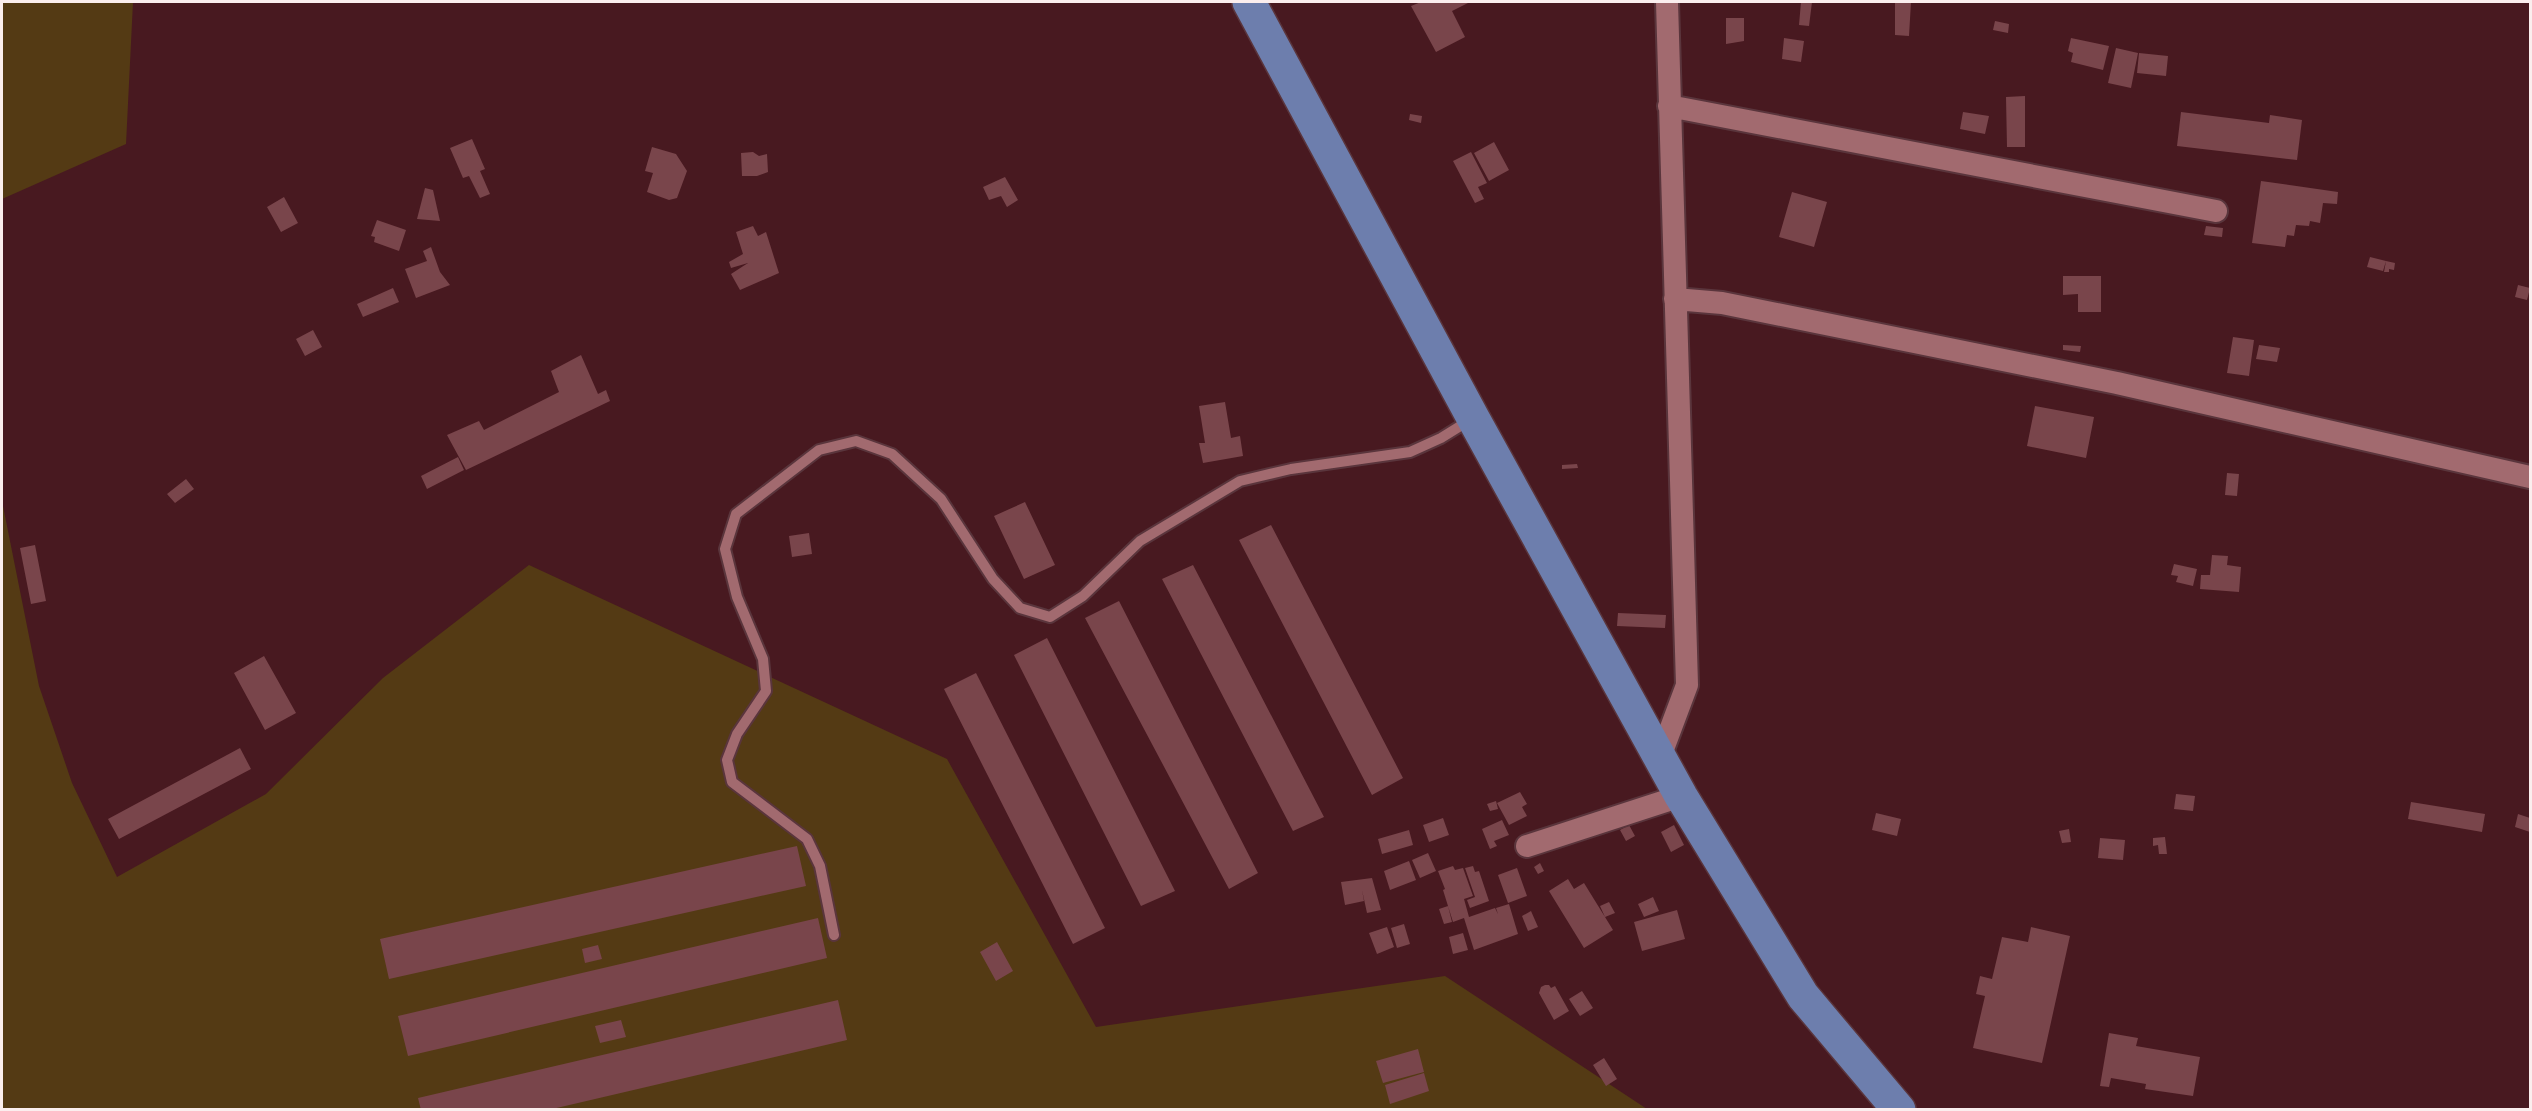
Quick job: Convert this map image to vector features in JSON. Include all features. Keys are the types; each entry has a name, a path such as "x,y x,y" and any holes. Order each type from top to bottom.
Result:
{"main road":[{"path":"1249,2 1473,418 1681,796 1803,996 1899,1110"}],"street":[{"path":"1660,757 1687,685 1667,2"},
{"path":"1669,106 2216,211"},
{"path":"1675,299 1722,303 2117,383 2530,477"},
{"path":"1527,846 1681,796"}],"lane":[{"path":"834,935 820,866 807,839 732,782 727,760 737,734 766,691 763,659 737,597 725,549 736,514 819,450 856,441 892,454 941,499 993,579 1020,608 1050,617 1083,596 1140,541 1240,482 1291,469 1410,452 1441,438 1473,418"}],"shaded area":[{"path":"2,2 133,2 126,144 2,199"},
{"path":"2,501 39,686 72,783 117,877 266,794 383,678 529,565 947,759 1096,1027 1445,976 1647,1109 2,1109"}],"building":[{"path":"1421,2 1470,2 1452,11 1465,37 1436,52 1411,6"},
{"path":"1801,2 1812,2 1809,26 1799,25"},
{"path":"1895,2 1911,2 1909,36 1895,35"},
{"path":"1726,18 1744,18 1744,41 1726,44"},
{"path":"1995,21 2009,24 2008,33 1993,30"},
{"path":"1784,38 1804,41 1801,62 1782,59"},
{"path":"2071,38 2109,46 2103,70 2071,62 2073,53 2068,51"},
{"path":"2116,48 2138,53 2131,88 2108,83"},
{"path":"2139,53 2168,56 2166,76 2137,73"},
{"path":"2025,96 2025,147 2007,147 2006,97"},
{"path":"1963,112 1989,116 1985,134 1960,129"},
{"path":"2181,112 2269,123 2270,115 2302,120 2297,160 2177,146"},
{"path":"1410,114 1422,116 1421,123 1409,120"},
{"path":"472,139 485,169 480,171 490,194 480,198 469,176 463,178 450,148"},
{"path":"1494,142 1509,170 1489,181 1474,153"},
{"path":"652,147 676,154 687,171 677,198 669,200 647,192 653,173 645,171"},
{"path":"753,152 759,156 767,154 768,172 757,176 742,176 741,153"},
{"path":"1471,152 1487,183 1478,187 1484,199 1475,203 1453,161"},
{"path":"1005,177 1018,200 1007,207 1001,196 989,200 983,187"},
{"path":"2261,181 2338,192 2337,204 2323,203 2320,223 2310,221 2309,226 2296,225 2294,236 2287,235 2285,247 2252,243"},
{"path":"425,188 433,190 440,221 417,219"},
{"path":"1792,192 1827,202 1814,247 1779,237"},
{"path":"284,197 298,223 281,232 267,207"},
{"path":"377,220 406,230 399,251 374,242 375,237 371,236"},
{"path":"753,226 758,236 766,232 779,273 740,290 731,274 748,263 731,268 729,262 743,254 736,232"},
{"path":"2206,226 2223,228 2222,237 2204,235"},
{"path":"431,247 440,272 450,285 416,298 405,269 427,261 423,251"},
{"path":"2370,257 2386,261 2383,271 2367,267"},
{"path":"2386,261 2395,263 2394,270 2389,269 2389,272 2384,272"},
{"path":"2063,276 2101,276 2101,312 2078,312 2078,294 2063,295"},
{"path":"2518,285 2530,288 2527,300 2515,297"},
{"path":"393,288 399,302 363,317 357,304"},
{"path":"313,330 322,347 305,356 296,339"},
{"path":"2233,337 2254,340 2249,376 2227,373"},
{"path":"2063,345 2081,346 2080,352 2063,350"},
{"path":"2259,345 2280,348 2277,362 2256,359"},
{"path":"581,355 598,394 606,390 610,401 466,470 447,435 479,421 484,430 559,392 551,371"},
{"path":"1225,402 1231,438 1240,436 1243,456 1203,463 1199,443 1205,443 1199,406"},
{"path":"2035,406 2094,417 2086,458 2027,446"},
{"path":"458,457 464,470 427,489 421,476"},
{"path":"1577,464 1578,468 1562,469 1562,465"},
{"path":"2227,473 2239,474 2237,496 2225,495"},
{"path":"186,479 194,489 175,503 167,494"},
{"path":"1025,502 1055,565 1024,579 994,516"},
{"path":"1271,525 1403,778 1372,795 1239,540"},
{"path":"809,533 812,554 792,557 789,536"},
{"path":"35,545 46,601 31,604 20,548"},
{"path":"2212,555 2228,556 2227,565 2241,567 2239,592 2200,589 2201,575 2210,575"},
{"path":"2174,564 2197,569 2193,586 2176,582 2178,576 2171,575"},
{"path":"1193,565 1324,817 1293,831 1162,579"},
{"path":"1119,601 1258,873 1229,889 1085,618"},
{"path":"1618,613 1666,615 1665,628 1617,626"},
{"path":"1047,638 1175,891 1141,906 1014,655"},
{"path":"264,656 296,713 265,730 234,673"},
{"path":"976,673 1105,928 1073,944 944,689"},
{"path":"240,748 251,769 119,839 108,819"},
{"path":"1520,792 1527,804 1522,807 1527,816 1509,825 1497,803"},
{"path":"2176,794 2195,796 2193,811 2174,809"},
{"path":"1496,801 1498,809 1490,811 1487,804"},
{"path":"2411,802 2485,814 2482,832 2408,819"},
{"path":"1876,813 1901,819 1897,836 1872,830"},
{"path":"2518,814 2530,818 2530,832 2515,827"},
{"path":"1443,818 1449,835 1429,842 1423,825"},
{"path":"1502,820 1509,835 1494,841 1497,846 1490,849 1482,829"},
{"path":"1629,825 1635,836 1626,841 1620,830"},
{"path":"1674,825 1684,845 1671,852 1661,832"},
{"path":"2069,829 2071,842 2062,843 2059,831"},
{"path":"1409,830 1413,845 1382,854 1378,839"},
{"path":"2165,837 2167,854 2159,854 2158,845 2153,846 2153,838"},
{"path":"2100,838 2125,840 2123,860 2098,858"},
{"path":"797,846 806,886 389,979 380,939"},
{"path":"1428,853 1436,871 1420,878 1412,860"},
{"path":"1409,861 1416,880 1390,890 1384,871"},
{"path":"1540,863 1544,871 1538,874 1534,867"},
{"path":"1453,866 1455,870 1463,868 1473,896 1464,899 1469,917 1495,908 1498,914 1496,908 1509,904 1518,934 1474,950 1464,918 1453,922 1438,871"},
{"path":"1473,866 1475,872 1479,871 1489,901 1470,908 1467,900 1475,897 1465,868"},
{"path":"1517,868 1527,896 1508,903 1498,875"},
{"path":"1372,878 1381,910 1367,913 1362,890 1364,901 1345,905 1341,882"},
{"path":"1568,879 1574,889 1584,883 1613,930 1584,948 1549,891"},
{"path":"1653,897 1659,911 1644,917 1638,904"},
{"path":"1609,902 1615,913 1605,917 1600,906"},
{"path":"1448,906 1452,922 1444,924 1439,909"},
{"path":"1677,910 1685,939 1642,951 1634,922"},
{"path":"1531,911 1538,927 1528,931 1522,916"},
{"path":"818,918 827,958 408,1056 398,1016"},
{"path":"1404,924 1410,944 1397,948 1391,928"},
{"path":"1387,927 1394,947 1377,954 1369,933"},
{"path":"2031,927 2070,936 2042,1063 1973,1048 1985,996 1976,994 1980,976 1992,979 2002,937 2028,942"},
{"path":"1463,933 1468,950 1453,954 1449,937"},
{"path":"997,942 1013,971 996,981 980,952"},
{"path":"598,945 602,959 585,963 582,949"},
{"path":"1545,985 1551,988 1555,986 1569,1011 1554,1020 1539,993 1541,987"},
{"path":"1582,991 1593,1008 1580,1016 1569,999"},
{"path":"838,1000 847,1040 548,1110 421,1110 418,1098"},
{"path":"621,1020 626,1037 600,1043 595,1026"},
{"path":"2109,1033 2138,1038 2136,1046 2200,1057 2193,1096 2145,1089 2146,1084 2111,1078 2109,1087 2100,1086"},
{"path":"1418,1049 1424,1072 1383,1083 1376,1061"},
{"path":"1604,1058 1617,1079 1606,1086 1593,1065"},
{"path":"1424,1073 1429,1091 1390,1104 1385,1085"}]}
